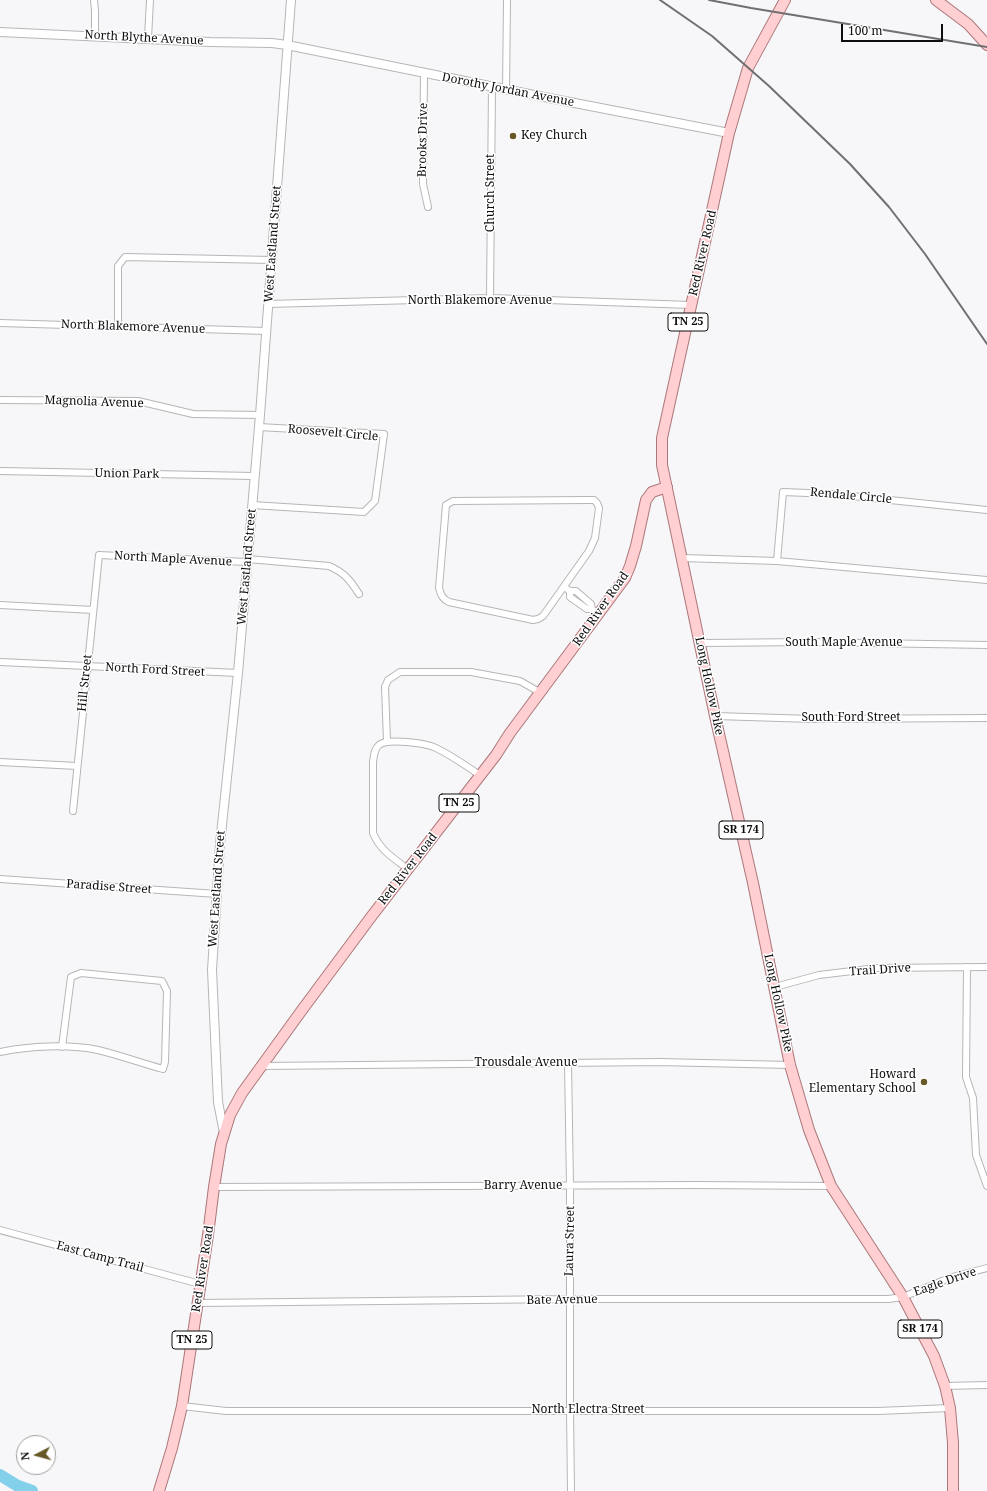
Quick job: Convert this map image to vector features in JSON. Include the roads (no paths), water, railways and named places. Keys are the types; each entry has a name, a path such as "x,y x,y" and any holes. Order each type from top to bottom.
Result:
{"main road":[{"name":"Red River Road","path":"230,1115 242,1093 261,1066 371,917 480,775 541,692 595,612 625,578 630,566 646,500 652,492 667,487 662,465 662,438 729,133 748,68 785,0"},
{"path":"936,0 968,24 987,45"},
{"name":"Long Hollow Pike","path":"667,487 701,643 715,716 753,882 790,1065 809,1130 831,1186 903,1297 934,1356 945,1386 950,1408 953,1443 953,1491"},
{"name":"West Eastland Street","path":"214,1187 224,1133 230,1115"},
{"name":"Red River Road","path":"159,1491 172,1448 182,1406 214,1187"}],"street":[{"path":"94,0 95,36"},
{"path":"148,38 150,0"},
{"name":"West Eastland Street","path":"224,1133 218,1102 212,970 213,948 221,836 238,673 260,415 291,0"},
{"path":"506,90 507,0"},
{"name":"North Blythe Avenue","path":"0,32 210,42 272,43 287,45"},
{"name":"Dorothy Jordan Avenue","path":"287,45 506,90 729,133"},
{"name":"Brooks Drive","path":"424,73 423,184 428,207"},
{"name":"Church Street","path":"490,298 492,87"},
{"path":"118,326 118,266 125,257 272,260"},
{"name":"North Blakemore Avenue","path":"268,304 490,298 691,305"},
{"name":"North Blakemore Avenue","path":"0,323 266,331"},
{"name":"Magnolia Avenue","path":"0,400 138,402 193,414 260,415"},
{"name":"Roosevelt Circle","path":"252,505 364,512 375,501 384,434 259,427"},
{"name":"Union Park","path":"0,471 254,476"},
{"name":"Rendale Circle","path":"777,560 783,492 832,494 987,510"},
{"path":"594,500 598,503 599,508 594,538 589,551 564,586 542,616 533,620 450,602 444,599 440,588 446,505 453,501 594,500"},
{"name":"North Maple Avenue","path":"99,555 248,560 329,566 340,570 348,578 359,594"},
{"name":"Hill Street","path":"73,811 99,555"},
{"path":"682,558 777,560 987,580"},
{"path":"564,586 570,591 576,591 591,604 595,612"},
{"path":"0,605 93,610"},
{"name":"South Maple Avenue","path":"701,643 810,642 987,645"},
{"name":"North Ford Street","path":"0,662 238,673"},
{"path":"387,741 385,687 388,680 400,672 471,672 488,674 520,681 541,692"},
{"name":"South Ford Street","path":"715,716 813,719 987,718"},
{"path":"408,868 385,851 377,842 373,833 373,762 375,750 379,744 387,741 418,743 435,748 480,775"},
{"path":"0,762 77,766"},
{"name":"Paradise Street","path":"0,879 217,894"},
{"path":"967,967 966,1077 973,1098 976,1156 987,1186"},
{"name":"Trail Drive","path":"775,987 819,975 877,968 987,967"},
{"path":"0,1052 20,1048 62,1047 97,1050 162,1069 165,1062 167,991 162,981 81,973 71,977 62,1047"},
{"name":"Trousdale Avenue","path":"261,1066 659,1062 790,1065"},
{"name":"Laura Street","path":"568,1063 571,1491"},
{"name":"Barry Avenue","path":"214,1187 831,1186"},
{"name":"East Camp Trail","path":"0,1230 200,1284"},
{"name":"Eagle Drive","path":"903,1297 952,1277 987,1268"},
{"name":"Bate Avenue","path":"198,1304 569,1299 888,1299 903,1297"},
{"path":"945,1386 987,1385"},
{"name":"North Electra Street","path":"182,1406 226,1411 878,1411 950,1408"}],"waterway":[{"path":"0,1475 18,1486 32,1491"}],"railway":[{"path":"660,0 712,36 769,86 850,164 889,207 925,254 987,344"},
{"path":"709,0 987,47"}],"place":[{"name":"Key Church","path":"513,136"},
{"name":"Howard Elementary School","path":"924,1082"}]}
